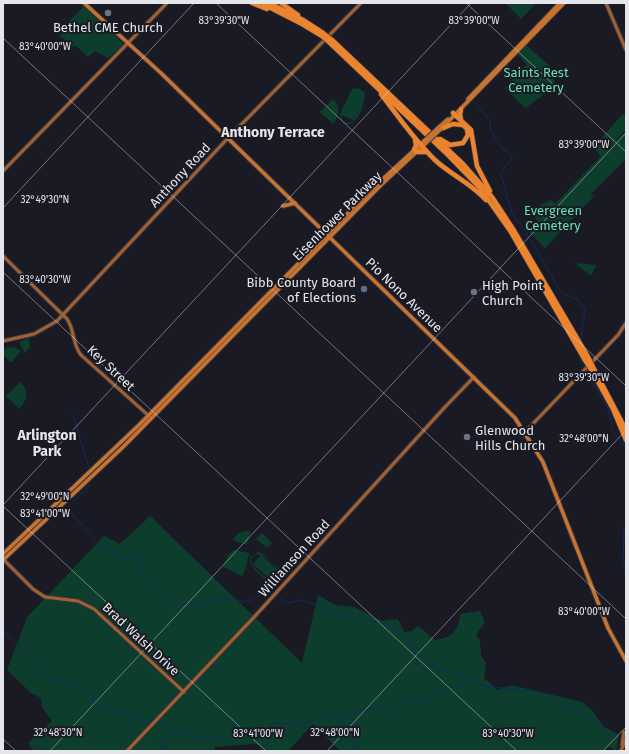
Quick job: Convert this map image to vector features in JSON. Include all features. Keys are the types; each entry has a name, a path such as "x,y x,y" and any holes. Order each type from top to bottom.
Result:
{"highway":[{"path":"252,3 302,24"},
{"path":"261,3 322,34"},
{"path":"269,3 310,24"},
{"path":"281,3 331,41 413,117 468,170 501,210"},
{"path":"331,41 464,170 488,198 511,232 586,358"},
{"path":"370,80 415,140 423,144 427,152 441,165 479,192 511,232"},
{"path":"461,109 461,119"},
{"path":"454,114 461,119 472,132 475,160 480,174 593,370 618,410 626,430"},
{"path":"413,117 444,142 452,145 461,144 467,139 468,131 454,114"},
{"path":"440,128 455,124 463,125"},
{"path":"415,140 415,151 427,152"},
{"path":"593,370 613,409 626,440"}],"main road":[{"name":"Pio Nono Avenue","path":"84,3 296,203 510,412 525,432 543,462 608,628 626,660"},
{"name":"Eisenhower Parkway","path":"3,560 150,417 329,236 454,114 560,3"},
{"name":"Eisenhower Parkway","path":"454,114 461,109 564,3"},
{"path":"283,206 290,203 296,203"},
{"name":"Eisenhower Parkway","path":"3,554 150,417"}],"street":[{"path":"3,171 167,3"},
{"name":"Anthony Road","path":"3,341 42,330 63,315 228,138 361,3"},
{"path":"606,3 626,50"},
{"name":"Key Street","path":"3,256 71,324 76,346 81,355 150,417"},
{"path":"525,432 622,331 626,323"},
{"name":"Williamson Road","path":"127,751 274,596 474,377"},
{"name":"Brad Walsh Drive","path":"3,560 33,589 45,597 78,601 94,609 184,692"},
{"path":"621,751 624,732"},
{"path":"622,745 626,739"}],"green space":[{"path":"505,3 536,3 521,19"},
{"path":"84,6 123,43 122,46 108,58 95,51 88,57 76,46 72,47 60,36 68,22"},
{"name":"Saints Rest Cemetery","path":"526,45 550,66 556,86 525,108 505,88 527,64 517,54"},
{"path":"358,88 364,92 365,96 362,109 355,121 350,124 346,124 343,122 341,120 340,114 352,89","holes":["361,103 353,121 348,123 343,122 341,115 353,120"]},
{"path":"333,99 338,108 338,114 333,124 320,112"},
{"name":"Evergreen Cemetery","path":"623,114 626,117 626,129 604,153 626,131 626,159 591,194 594,196 545,248 529,232 538,222 530,211 550,200 556,203 601,156 593,147"},
{"path":"575,263 596,265 591,276"},
{"path":"29,338 30,347 25,353 19,342"},
{"path":"8,347 16,348 21,351 12,362 10,362 3,354 3,350"},
{"path":"20,382 25,389 27,396 19,409 6,396"},
{"path":"150,516 302,663 318,595 335,605 354,607 382,621 398,619 404,632 412,631 418,626 435,640 441,639 453,633 458,625 460,614 480,611 485,622 476,635 480,641 481,656 486,663 484,678 498,690 511,685 582,702 592,710 604,727 619,735 616,751 610,747 606,748 605,751 340,751 313,724 288,751 266,751 257,744 215,747 215,751 34,751 28,743 52,721 42,707 41,698 31,693 7,670 27,617 104,536 120,544"},
{"path":"246,531 250,532 247,545 233,540 238,533"},
{"path":"262,533 272,543 267,548 256,539"},
{"path":"234,550 249,553 246,568 242,576 223,567 228,555"},
{"path":"258,552 262,553 272,562 263,556 256,554 251,558 254,566 265,577 270,580 278,581 281,576 278,569 272,562 283,572 279,582 270,581 260,575 252,566 250,557"},
{"path":"261,555 279,571 271,580 253,564"}],"waterway":[{"path":"473,101 489,119 491,130 501,147 512,155 512,158 500,173"},
{"path":"501,175 512,213 526,232 561,292 578,300 585,310 581,339"},
{"path":"579,358 585,367"},
{"path":"586,371 608,408 613,431 626,447"},
{"path":"71,412 89,468"},
{"path":"72,503 89,486"},
{"path":"70,512 93,537 99,547 115,553 122,559 136,558 150,579 174,598 179,604 194,604 213,600 220,602 228,598 248,601 256,598 267,590 274,593"},
{"path":"624,528 623,564 626,571"},
{"path":"277,595 286,603 301,600 342,614 385,624 401,634 414,649 416,658 445,671 463,673 475,682 484,686 541,692 592,718 614,740"},
{"path":"3,631 18,645 40,673 78,685 82,690 94,693 94,703 97,705 122,712 144,723 155,719"},
{"path":"159,719 188,736 202,740 214,738 226,740 237,733 265,733 271,724 309,722 320,717 343,717 376,708 388,712 394,710 405,701 412,699 424,702 430,694 446,692 457,684 474,682"},
{"path":"343,717 343,727 357,749 360,751"},
{"path":"159,751 168,736 177,731 177,728"},
{"path":"29,748 38,745 46,751"}],"place":[{"name":"Bethel CME Church","path":"108,13"},
{"name":"Bibb County Board of Elections","path":"364,289"},
{"name":"High Point Church","path":"474,292"},
{"name":"Glenwood Hills Church","path":"467,437"}],"district":[{"name":"Anthony Terrace","path":"273,132"},
{"name":"Arlington Park","path":"47,444"}]}
